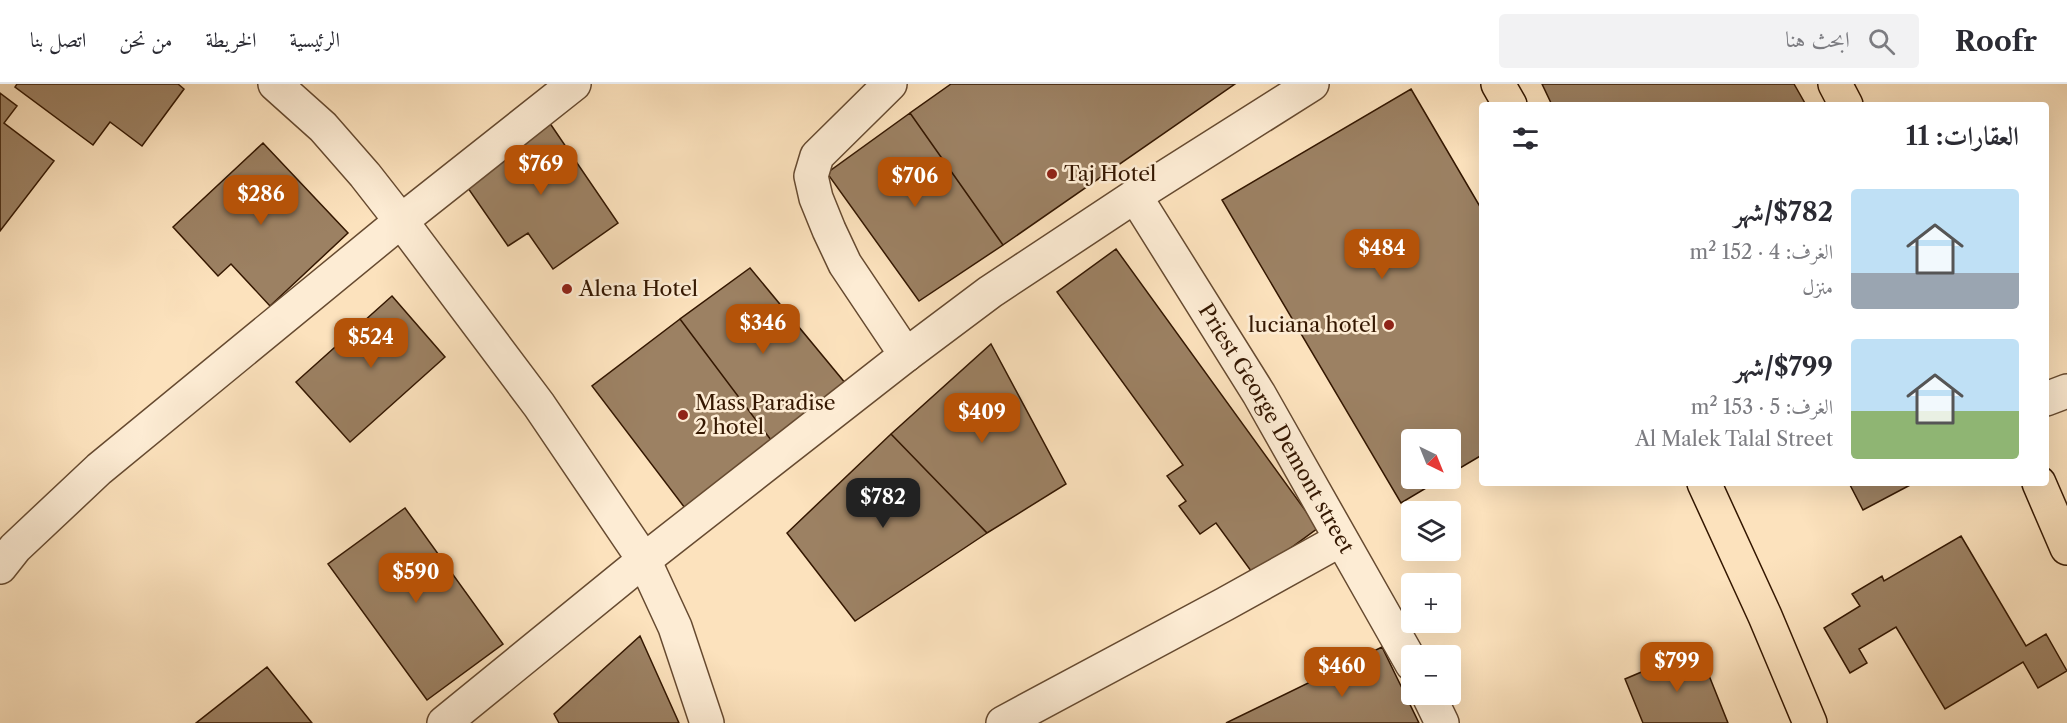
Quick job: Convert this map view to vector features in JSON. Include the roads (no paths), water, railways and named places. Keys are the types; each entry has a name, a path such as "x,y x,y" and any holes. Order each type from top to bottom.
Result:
{"main road":[{"path":"1498,84 1508,102"},
{"path":"1835,84 1844,102"},
{"path":"1705,486 1765,616 1810,723"},
{"path":"2040,486 2067,548"}],"street":[{"path":"275,84 324,127 401,221 539,405 644,560 675,627 707,723"},
{"path":"0,567 15,548 99,469 401,221 574,84"},
{"path":"890,84 817,156 811,176 816,198 845,264 906,355"},
{"path":"444,723 644,560 990,292 1135,195 1312,84"},
{"name":"Priest George Demont street","path":"1135,195 1259,394 1401,645"},
{"path":"2049,398 2067,391"},
{"path":"1003,723 1226,604 1340,540"},
{"path":"1433,705 1442,723"}],"place":[{"name":"Taj Hotel","path":"1052,174"},
{"name":"Alena Hotel","path":"567,289"},
{"name":"luciana hotel","path":"1389,325"},
{"name":"Mass Paradise 2 hotel","path":"683,415"}]}
